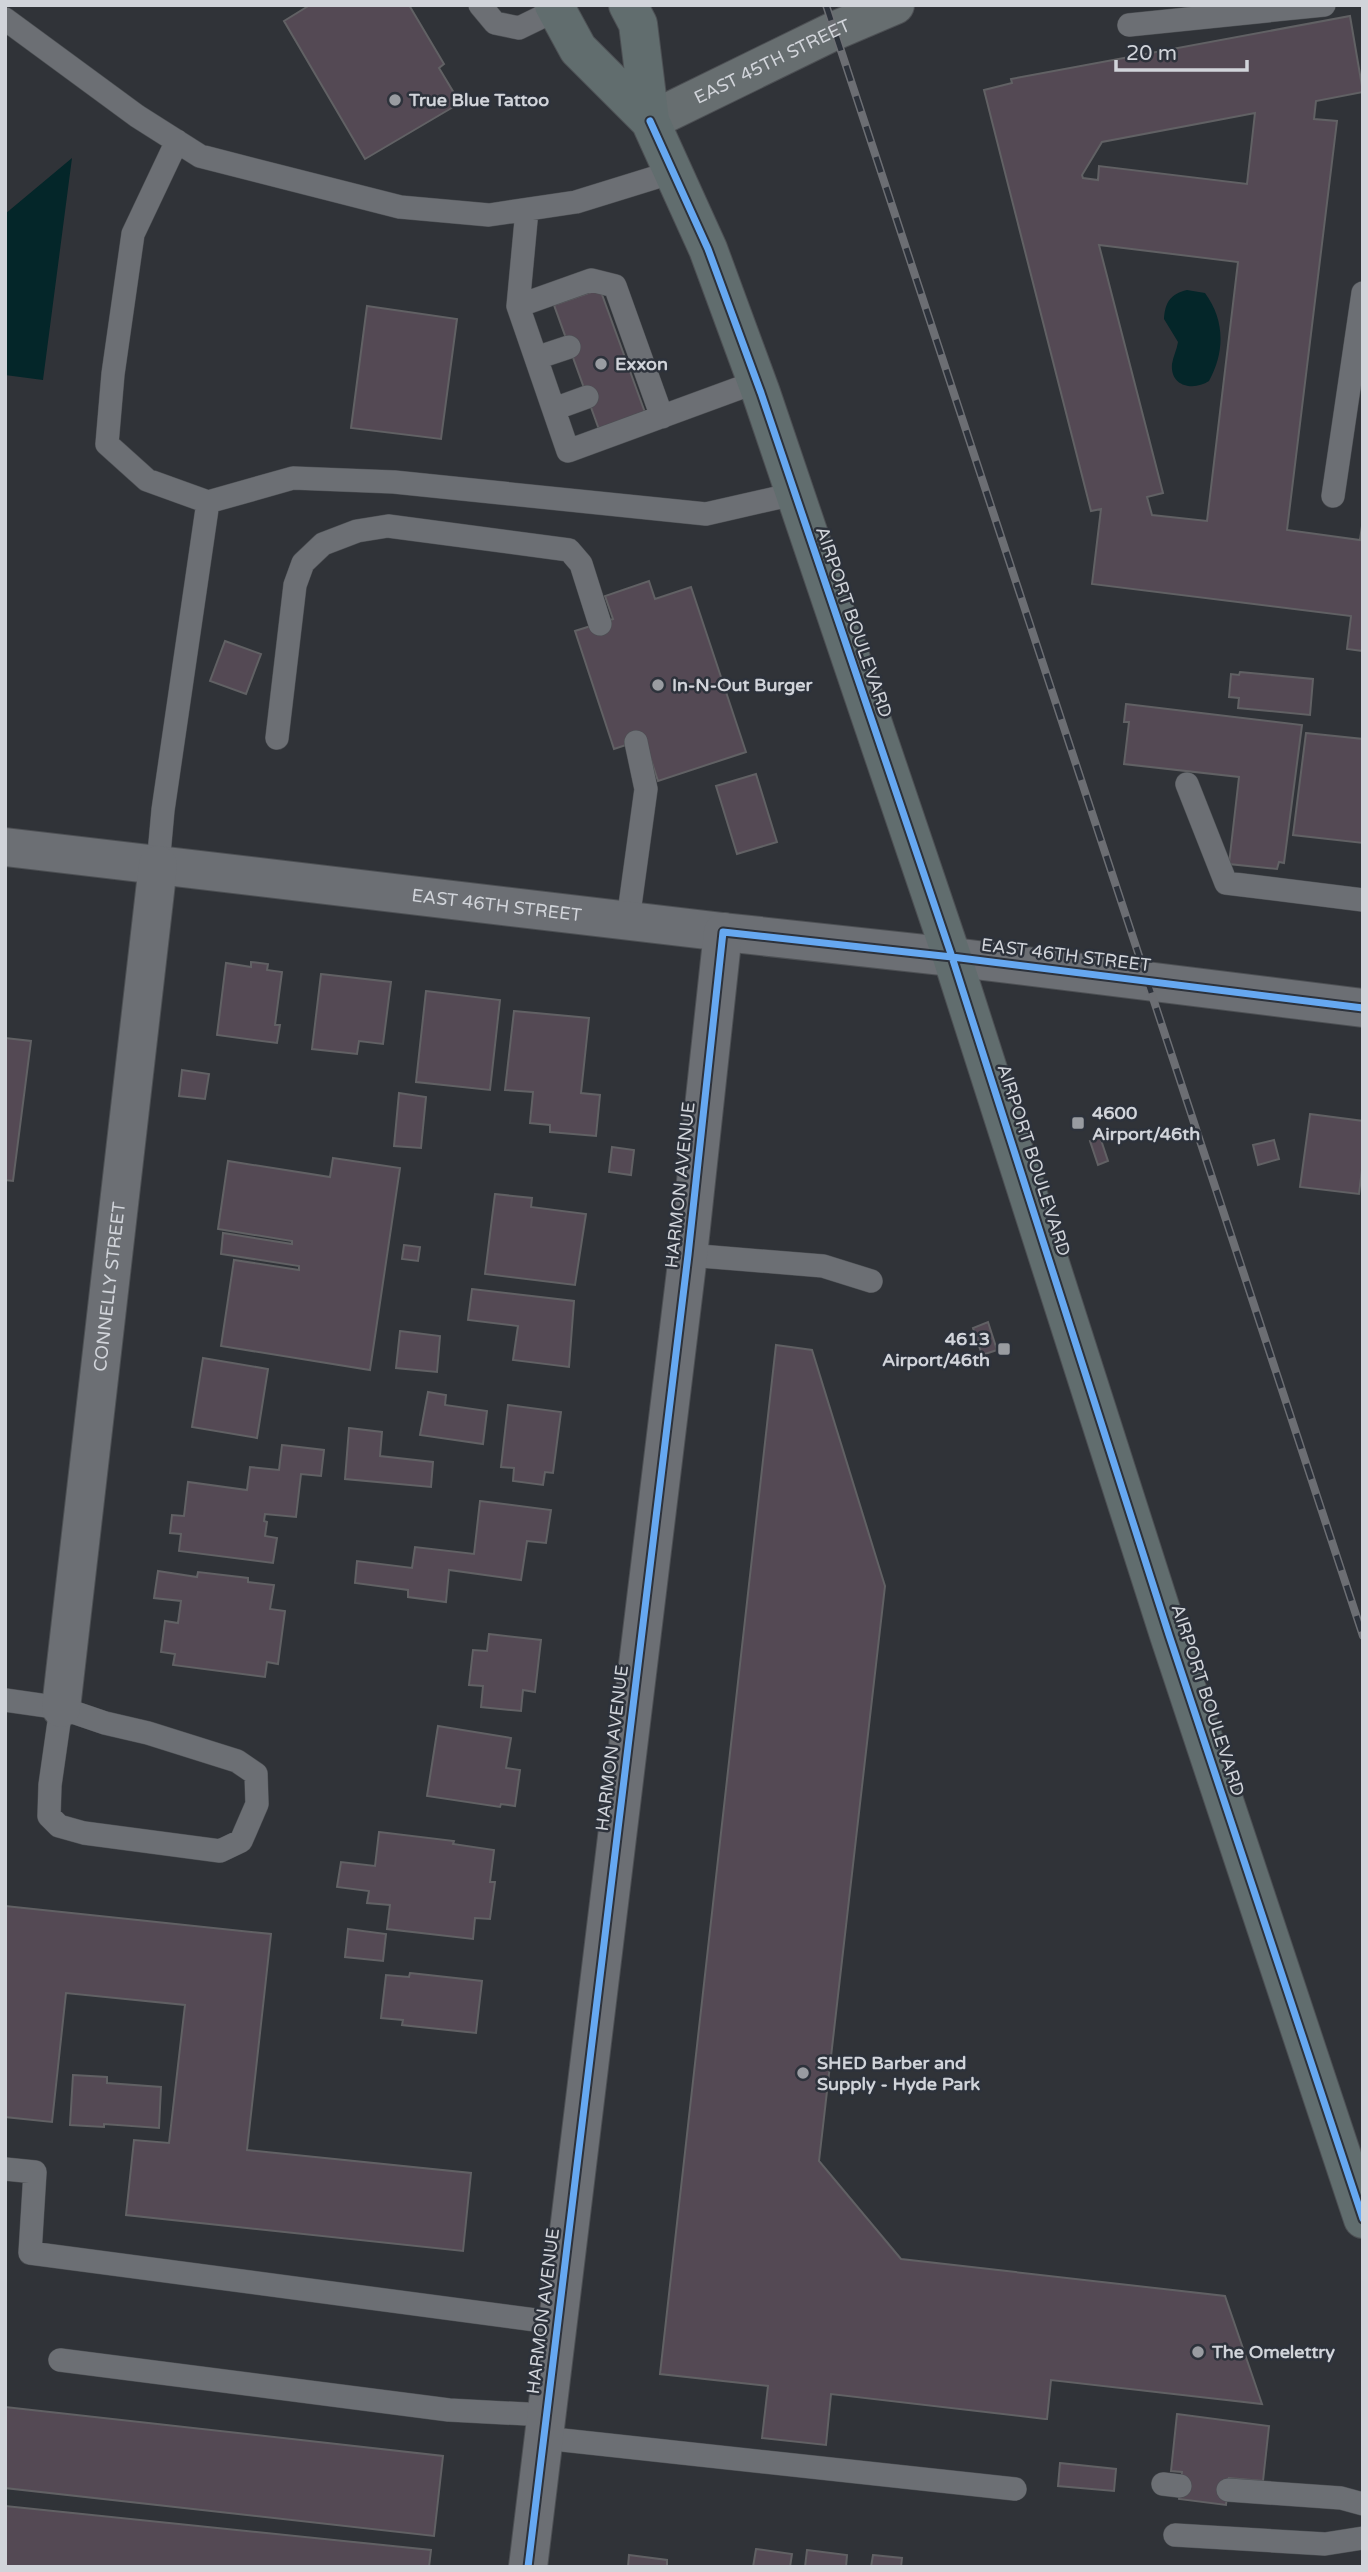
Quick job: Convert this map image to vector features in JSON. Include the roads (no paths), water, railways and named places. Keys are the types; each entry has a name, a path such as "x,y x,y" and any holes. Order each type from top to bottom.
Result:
{"main road":[{"name":"AIRPORT BOULEVARD","path":"628,5 638,24 650,121 708,249 952,957 1169,1635 1363,2219"},
{"name":"EAST 45TH STREET","path":"650,121 834,31 895,5"},
{"name":"AIRPORT BOULEVARD","path":"555,8 578,49 650,121"}],"street":[{"name":"EAST 46TH STREET","path":"5,847 952,957 1363,1008"},
{"name":"CONNELLY STREET","path":"61,1709 158,865"},
{"name":"HARMON AVENUE","path":"528,2567 688,1255 723,932"}],"lane":[{"path":"480,5 495,23 519,28 555,8"},
{"path":"1129,25 1324,5"},
{"path":"5,19 136,116 200,156 400,207 489,215 576,202 673,172"},
{"path":"177,141 133,234 113,374 107,444 147,480 208,502 293,478 394,482 706,514 794,494"},
{"path":"527,210 518,306 568,451 756,382"},
{"path":"518,306 591,280 615,286 622,327 641,378 662,416"},
{"path":"1333,496 1363,293"},
{"path":"536,358 569,346"},
{"path":"554,409 587,397"},
{"path":"158,865 163,810 208,502"},
{"path":"277,738 295,584 303,563 323,544 357,531 388,526 569,550 581,564 600,624"},
{"path":"628,920 646,789 636,742"},
{"path":"1187,784 1226,883 1363,900"},
{"path":"688,1255 822,1266 871,1282"},
{"path":"5,1700 61,1709 237,1761 256,1774 257,1804 242,1841 220,1851 84,1833 60,1826 49,1816 50,1785 61,1709"},
{"path":"5,2169 35,2172 30,2253 558,2323"},
{"path":"60,2360 449,2410 545,2426 1014,2489"},
{"path":"1228,2490 1341,2498 1363,2504"},
{"path":"1175,2535 1325,2544 1363,2538"}],"water":[{"path":"72,158 43,380 5,375 5,214"},
{"path":"1187,290 1205,293 1212,303 1219,325 1218,359 1209,381 1197,386 1184,385 1172,372 1178,342 1164,319 1170,300 1176,294"}],"railway":[{"path":"826,5 1363,1636"}],"place":[{"name":"True Blue Tattoo","path":"395,100"},
{"name":"Exxon","path":"601,364"},
{"name":"In-N-Out Burger","path":"658,685"},
{"name":"4600 Airport/46th","path":"1078,1123"},
{"name":"4613 Airport/46th","path":"1004,1349"},
{"name":"SHED Barber and Supply - Hyde Park","path":"803,2073"},
{"name":"The Omelettry","path":"1198,2352"}]}
